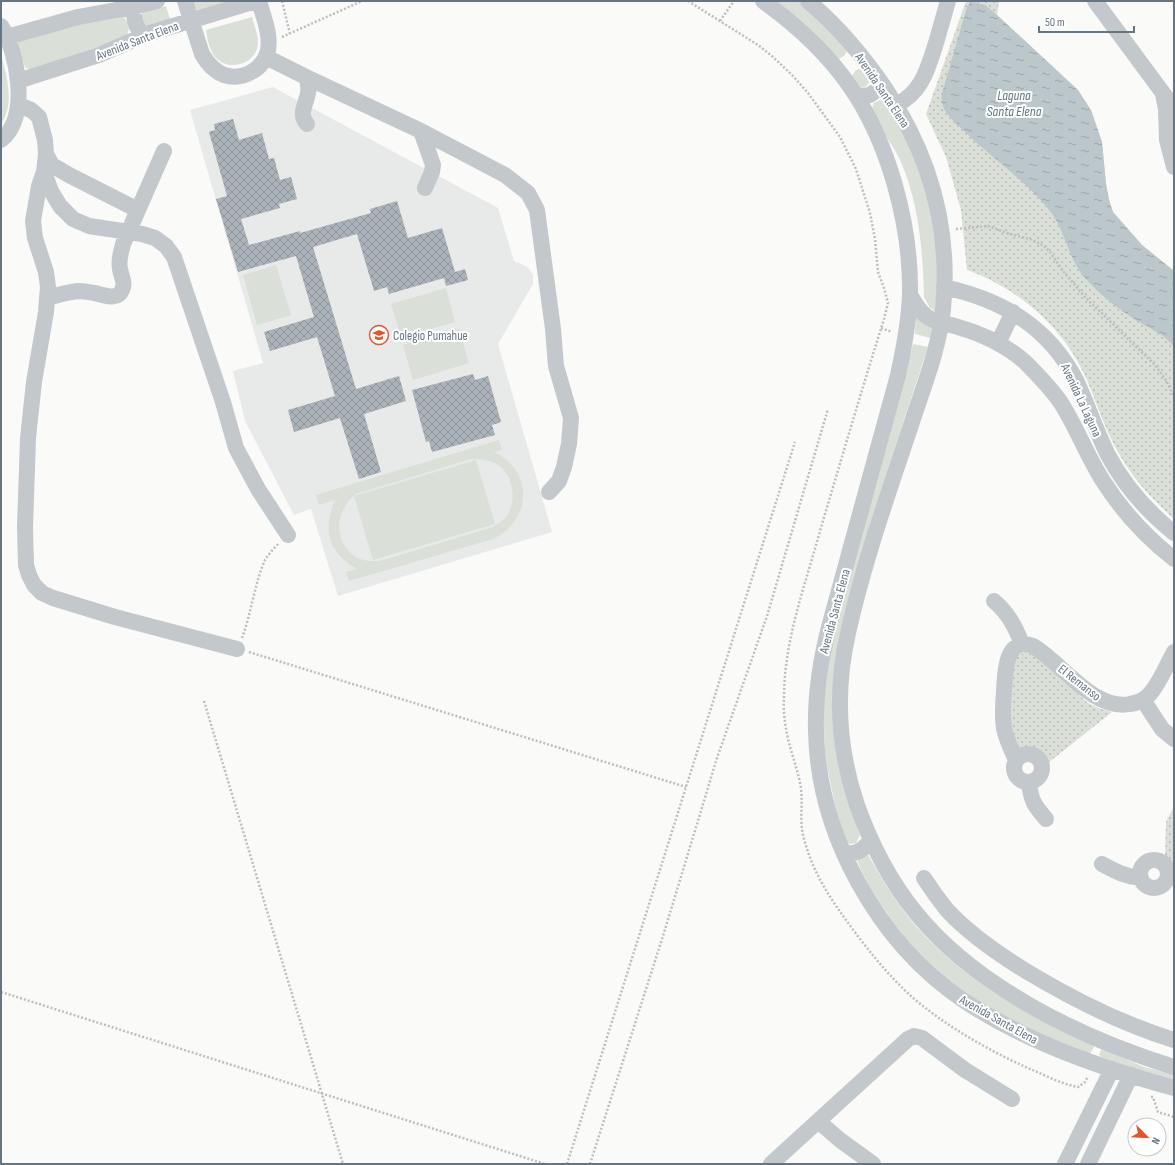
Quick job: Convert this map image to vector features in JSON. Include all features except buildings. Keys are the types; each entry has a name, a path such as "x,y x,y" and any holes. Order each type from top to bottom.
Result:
{"street":[{"path":"1,140 9,132 19,105 18,81 4,32 157,1"},
{"path":"185,1 202,54 211,66 225,75 232,76 246,74 257,68 267,49 267,32 258,1"},
{"name":"Avenida Santa Elena","path":"18,81 99,56 142,37 191,20 258,1"},
{"name":"Avenida Santa Elena","path":"763,1 806,36 828,58 842,74 857,97 882,150 897,195 905,230 908,252 910,295 906,336 898,375 828,627 820,664 816,732 821,776 832,821 844,853 881,920 906,951 946,988 979,1010 1019,1032 1062,1051 1112,1069 1174,1088"},
{"name":"Avenida Santa Elena","path":"808,1 836,26 864,59 896,105 917,145 930,178 940,217 943,239 944,287 941,322 934,356 861,583 848,631 843,657 840,716 844,757 853,792 870,840 889,874 917,914 941,940 1001,988 1071,1027 1126,1051 1174,1067"},
{"path":"896,105 908,99 915,92 926,74 948,1"},
{"path":"1095,1 1174,108"},
{"path":"133,7 135,22 142,37"},
{"path":"267,49 306,77 421,131 505,175 528,193 537,210 553,329 556,366 571,418 569,444 564,467 559,481 549,492"},
{"path":"842,74 854,61 864,59"},
{"path":"306,77 309,92 302,114 307,124"},
{"path":"857,97 870,96 883,86"},
{"path":"1162,92 1166,109 1167,140 1174,167"},
{"path":"19,105 30,110 39,117 45,140 46,154 44,172 38,186 33,221 35,238 46,272 48,298 34,382 28,438 25,527 26,565 29,575 34,585 42,593 53,598 115,617 237,649"},
{"path":"421,131 433,165 432,172 425,188"},
{"path":"48,298 64,293 80,291 95,293 106,297 117,296 122,291 124,282 120,270 119,258 164,151"},
{"path":"46,154 52,164 69,175 138,210"},
{"path":"44,172 51,191 60,206 74,219 89,226 142,234 155,238 166,246 174,257 223,402 236,448 258,489 288,535"},
{"name":"Avenida La Laguna","path":"944,287 983,298 1013,312 1030,324 1054,348 1077,384 1101,440 1117,470 1147,508 1174,533"},
{"name":"Avenida La Laguna","path":"910,295 923,314 928,318 974,332 998,343 1023,361 1053,392 1115,500 1137,526 1174,559"},
{"path":"998,343 1013,312"},
{"path":"994,601 1012,620 1022,644 1012,650 1008,659 1003,706 1003,721 1006,736 1016,760"},
{"name":"El Remanso","path":"1022,644 1029,644 1037,648 1089,692 1106,702 1127,705 1143,700"},
{"path":"1174,652 1153,690 1143,700 1162,729 1174,739"},
{"path":"1027,753 1036,756 1039,759 1041,762 1042,771 1037,779 1029,782 1021,780 1015,775 1014,767 1016,760 1023,754 1027,753"},
{"path":"1029,782 1030,795 1046,819"},
{"path":"844,853 857,853 865,847 870,840"},
{"path":"1149,860 1162,862 1168,873 1170,884 1155,888 1146,886 1141,878 1141,870 1143,866 1149,860"},
{"path":"1102,864 1123,875 1141,878"},
{"path":"924,878 948,910 967,929 1004,958 1076,1001 1125,1024 1174,1040"},
{"path":"1038,1009 1051,986"},
{"path":"771,1164 908,1039 914,1036 922,1038 965,1070 1012,1099"},
{"path":"1065,1164 1112,1069"},
{"path":"1088,1164 1131,1075"},
{"path":"818,1121 840,1140 873,1164"}],"path":[{"path":"282,1 290,34"},
{"path":"267,49 290,34 362,1"},
{"path":"720,21 734,1"},
{"path":"956,229 988,226 1006,233 1033,240 1044,246 1085,298 1155,365 1166,380 1174,397"},
{"path":"881,328 895,333"},
{"path":"590,1164 663,936 717,758 767,616 828,409"},
{"path":"567,1164 795,442"},
{"path":"288,535 273,549 261,570 249,620 237,649 686,788"},
{"path":"204,701 343,1164"},
{"path":"1,992 545,1164"},
{"path":"1153,1097 1158,1112 1174,1117"}],"shaded area":[{"path":"193,1 233,1 200,12 195,8"},
{"path":"775,1 798,1 844,45 847,51 844,56 839,59 836,57"},
{"path":"966,1 999,1 997,15 1078,90 1091,110 1102,142 1106,184 1113,212 1142,245 1174,271 1174,519 1143,488 1124,462 1109,434 1087,380 1077,361 1053,327 1022,299 1005,288 967,270 961,210 946,157 926,114"},
{"path":"166,6 170,19 147,27 145,26 141,16 143,12"},
{"path":"112,17 124,17 129,29 127,35 109,43 34,69 28,69 25,67 17,45 19,40 53,30"},
{"path":"252,17 258,42 257,50 253,56 247,61 233,65 225,64 218,60 210,48 206,30"},
{"path":"1,55 6,72 9,99 8,108 1,124"},
{"path":"856,70 863,70 871,81 865,87 860,88 852,76"},
{"name":"Colegio Pumahue","path":"273,87 498,208 514,261 528,267 533,275 533,284 498,344 552,532 338,596 311,509 294,515 245,421 233,371 263,363 190,110"},
{"path":"880,100 883,101 890,109 905,138 926,193 935,232 937,251 938,276 935,311 930,308 924,297 923,263 919,228 912,194 898,155 878,123 872,109 874,103"},
{"path":"276,265 291,315 257,325 243,275"},
{"path":"446,288 455,322 401,337 391,304"},
{"path":"916,315 932,328 931,338 915,334"},
{"path":"459,329 469,363 413,380 403,345"},
{"path":"913,344 928,347 870,523 833,688 833,726 836,754 843,785 860,835 856,843 850,844 846,842 836,809 827,767 823,705 831,651"},
{"path":"499,440 502,450 494,452 507,460 516,471 522,483 523,496 521,508 515,520 506,531 493,539 349,581 346,572 357,569 339,555 330,539 329,521 335,500 319,505 316,495","holes":["471,459 487,460 494,463 501,467 509,478 513,498 512,505 506,517 498,524 493,527 380,561 366,561 355,556 346,548 341,538 339,527 341,515 346,504 356,494"]},
{"path":"476,460 495,524 373,560 354,496"},
{"path":"1025,652 1035,655 1088,703 1112,712 1048,763 1038,752 1017,748 1011,737 1011,677 1017,656"},
{"path":"1174,806 1174,880 1170,863 1165,858 1166,822"},
{"path":"867,853 889,890 907,916 924,935 960,968 987,988 1013,1004 1095,1045 1090,1054 1030,1029 1002,1015 950,981 927,960 905,936 885,910 870,886 857,860"},
{"path":"1102,1049 1144,1067 1174,1075 1174,1081 1133,1070 1101,1057 1099,1054"}],"water":[{"name":"Laguna Santa Elena","path":"973,2 985,5 997,15 1078,90 1091,110 1102,142 1106,184 1113,212 1142,245 1174,271 1174,347 1166,338 1114,305 1090,284 1079,271 1060,228 1050,211 1041,200 974,140 947,114 944,109 942,104 942,93 967,7"}],"place":[{"name":"Colegio Pumahue","path":"379,335"}]}
